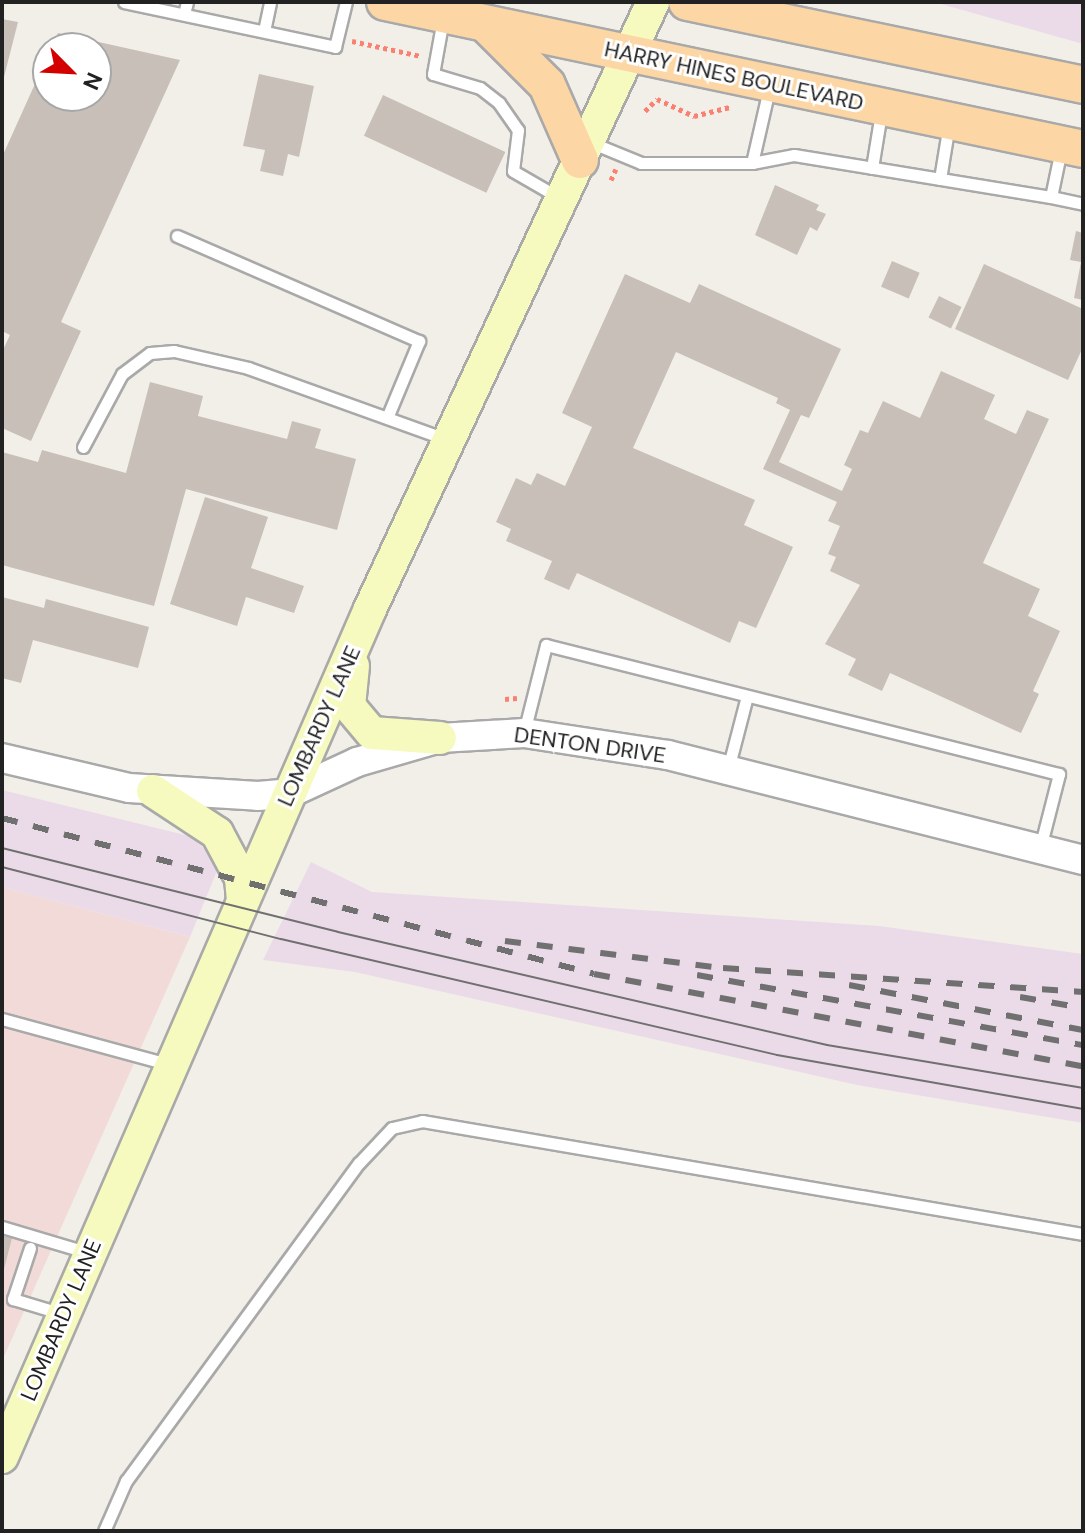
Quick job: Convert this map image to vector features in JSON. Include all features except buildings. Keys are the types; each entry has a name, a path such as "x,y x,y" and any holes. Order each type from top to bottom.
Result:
{"main road":[{"name":"HARRY HINES BOULEVARD","path":"385,2 1072,147"},
{"name":"LOMBARDY LANE","path":"2,1457 370,609 653,2"},
{"path":"687,2 1083,85"},
{"path":"783,2 831,34"},
{"path":"485,23 547,85 585,151"},
{"path":"370,609 351,672 349,706 372,733 440,738"},
{"path":"153,791 217,833 237,868 243,899"}],"street":[{"name":"DENTON DRIVE","path":"2,758 153,791 290,793 357,762 440,738 524,733 668,755 1083,860"}],"lane":[{"path":"124,2 186,8 264,31 335,47 346,2"},
{"path":"264,31 270,2"},
{"path":"444,14 433,74 480,88 499,103 518,130 513,171 562,199"},
{"path":"752,163 770,84"},
{"path":"872,168 882,108"},
{"path":"940,179 950,121"},
{"path":"1051,197 1072,147"},
{"path":"585,151 641,163 752,163 794,155 1083,204"},
{"path":"177,236 419,341 387,418"},
{"path":"83,447 122,374 150,353 174,351 248,368 449,441"},
{"path":"524,733 546,645 1059,774 1040,849"},
{"path":"727,770 747,696"},
{"path":"2,1019 171,1065"},
{"path":"104,1531 126,1481 359,1163 392,1128 422,1121 1083,1234"},
{"path":"2,1227 90,1253"},
{"path":"30,1248 13,1299 63,1315"}],"path":[{"path":"337,37 436,59"},
{"path":"645,111 657,99"}],"shaded area":[{"path":"934,2 1083,2 1083,44"},
{"path":"2,790 189,836 211,854 219,866 190,937 2,887"},
{"path":"311,862 372,892 879,926 1083,954 1083,1123 857,1085 355,972 263,960"},
{"path":"2,887 190,937 2,1361"}],"tram line":[{"path":"2,848 338,932 827,1045 1083,1088"},
{"path":"2,867 281,939 777,1055 1083,1109"}],"railway":[{"path":"2,818 594,974 1083,1066"},
{"path":"505,941 723,968 1083,992"},
{"path":"697,975 1083,1045"},
{"path":"849,985 1083,1030"},
{"path":"1020,997 1083,1008"}]}
